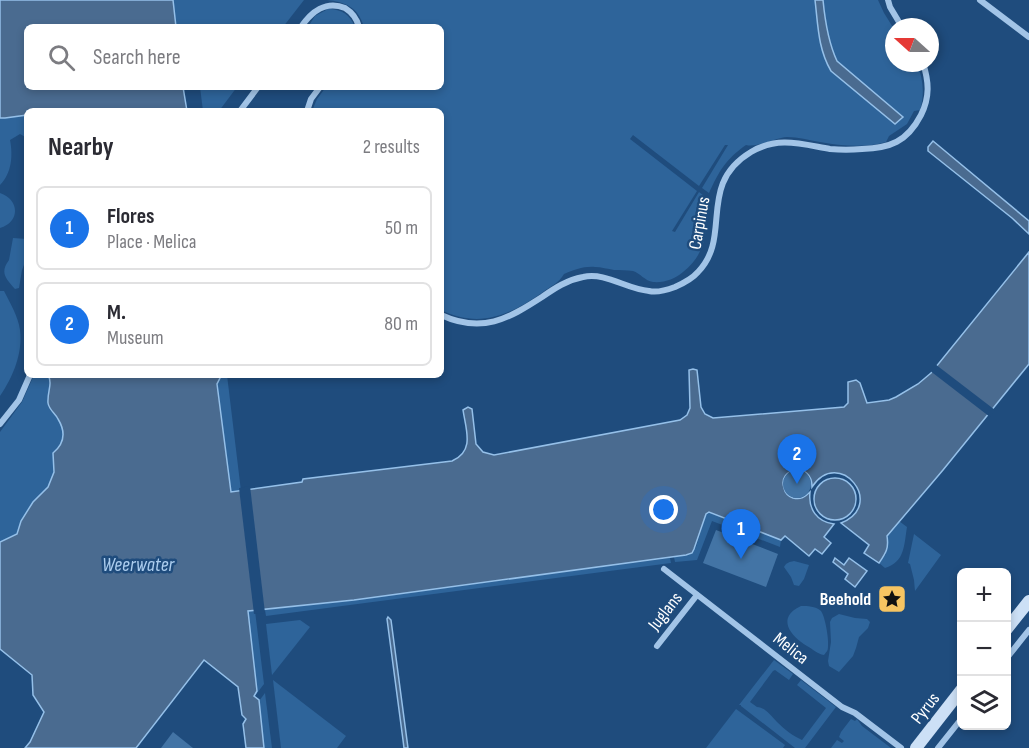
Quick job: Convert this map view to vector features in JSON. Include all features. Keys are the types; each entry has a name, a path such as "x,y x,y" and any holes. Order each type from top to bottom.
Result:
{"street":[{"path":"888,0 897,18"},
{"path":"980,0 1029,37"},
{"path":"303,24 318,9 333,4 354,15 358,24"},
{"name":"Carpinus","path":"444,316 468,323 493,323 503,320 562,284 589,276 599,276 649,292 669,289 690,280 700,271 710,256 715,237 720,190 726,176 742,158 772,143 802,143 832,149 872,149 892,145 901,140 915,126 925,107 928,88 925,72"},
{"path":"242,108 256,90"},
{"path":"308,108 318,90"},
{"path":"0,424 18,400 29,378"},
{"name":"Melica","path":"664,569 842,707 855,713 901,748"},
{"name":"Juglans","path":"657,646 697,595"},
{"path":"1011,624 1029,601"},
{"path":"1011,653 1029,630"},
{"name":"Pyrus","path":"916,748 957,695"},
{"name":"Pyrus","path":"938,748 957,724"}],"shaded area":[{"path":"173,0 304,0 285,24 176,24"},
{"path":"327,0 815,0 820,42 831,71 895,124 872,92 837,61 832,52 823,0 878,0 887,18 885,18 885,72 920,72 923,86 922,104 920,110 914,111 907,124 889,136 886,142 878,144 845,145 787,137 746,145 724,166 709,193 702,188 728,145 725,145 699,186 633,135 630,139 697,191 672,231 675,232 699,192 709,200 704,240 697,257 691,264 676,277 657,282 647,280 633,271 587,267 564,274 552,286 507,313 482,319 455,316 444,311 444,108 313,108 324,90 444,90 444,24 363,24 358,14 350,6"},
{"path":"328,9 337,10 351,19 354,24 310,24 315,16"},
{"path":"200,90 235,90 221,108 203,108"},
{"path":"24,115 24,136 20,134 10,140 11,164 0,185 0,118"},
{"path":"0,193 7,196 15,211 11,221 0,228"},
{"path":"13,238 24,239 24,265 19,288 15,289 6,278 4,272"},
{"path":"0,291 4,291 16,315 21,339 16,364 0,396"},
{"path":"33,378 50,378 48,404 61,424 63,437 53,453 54,472 48,487 33,502 21,521 17,534 0,542 0,432 22,402"},
{"path":"220,378 227,378 241,491 231,492 217,384"},
{"path":"709,512 780,539 780,547 712,521 697,560 675,562 674,557 689,555 696,547 706,514"},
{"path":"899,521 907,527 904,546 896,562 885,568 879,563 886,554 886,536"},
{"path":"914,534 941,555 915,591 908,563"},
{"path":"670,558 671,563 266,616 265,610 354,600"},
{"path":"794,561 809,565 799,586 794,585 784,567"},
{"path":"801,606 814,607 821,611 828,643 828,650 824,655 801,642 788,626 789,615"},
{"path":"248,611 255,611 264,684 254,697 257,691"},
{"path":"839,614 867,619 870,622 868,628 859,637 853,656 839,672 829,666 828,661 831,642 830,622"},
{"path":"300,620 310,627 272,675 266,624"},
{"path":"774,660 793,674 789,680 775,670 773,671 750,702 765,710 789,732 802,740 826,708 797,685 801,680 836,707 805,748 795,748 739,705"},
{"path":"273,680 346,736 337,748 281,748"},
{"path":"265,693 272,748 264,748 259,701"},
{"path":"736,709 785,745 783,748 706,748"},
{"path":"851,719 855,721 857,719 862,726 891,748 831,748 837,740 842,743 844,741 839,737"}],"water":[{"path":"0,0 173,0 176,24 24,24 24,90 184,90 186,108 24,108 24,115 0,118"},
{"path":"815,0 823,0 827,31 837,61 903,117 895,124 831,71 821,45"},
{"path":"933,141 1029,221 1029,234 928,151"},
{"name":"Weerwater","path":"1029,252 1029,364 887,536 888,544 879,563 864,553 869,545 841,523 854,515 860,504 859,493 854,483 845,476 834,473 823,476 812,487 811,478 807,473 795,470 785,476 783,481 786,493 798,499 810,492 812,509 815,514 823,521 834,524 824,537 831,543 822,554 815,549 809,556 785,536 781,540 709,512 706,514 692,553 686,555 354,600 248,611 257,691 254,696 259,700 264,748 246,748 243,724 246,719 242,715 238,687 204,660 136,748 25,748 44,712 33,695 32,675 0,649 0,542 17,534 21,521 33,502 48,487 54,472 53,453 62,441 63,433 61,424 49,405 49,378 220,378 217,384 231,492 302,482 303,479 452,461 464,452 466,446 467,432 463,410 468,407 472,409 476,444 483,452 494,455 680,420 687,415 690,408 689,370 693,369 697,370 701,407 705,414 713,418 844,407 848,403 848,382 856,380 860,383 867,403 889,400 918,384 931,373"},
{"path":"835,478 843,479 850,484 855,491 855,507 850,514 843,519 835,520 827,519 820,514 815,507 814,499 815,491 820,484 827,479"},
{"path":"835,558 844,565 849,558 867,571 855,587 845,579 848,574 833,562"},
{"path":"388,617 391,620 408,748 404,748"}],"pier":[{"path":"935,364 995,410 990,417 929,370"},
{"path":"250,486 265,613 254,614 239,488"}],"building":[{"path":"797,470 807,474 811,484 807,494 797,498 787,494 783,484 787,474"},
{"path":"716,530 778,554 766,587 703,563"},
{"path":"173,732 193,748 161,748"}],"place":[{"name":"M.","path":"797,484"},
{"name":"Flores","path":"741,559"},
{"name":"Beehold","path":"892,599"}]}
